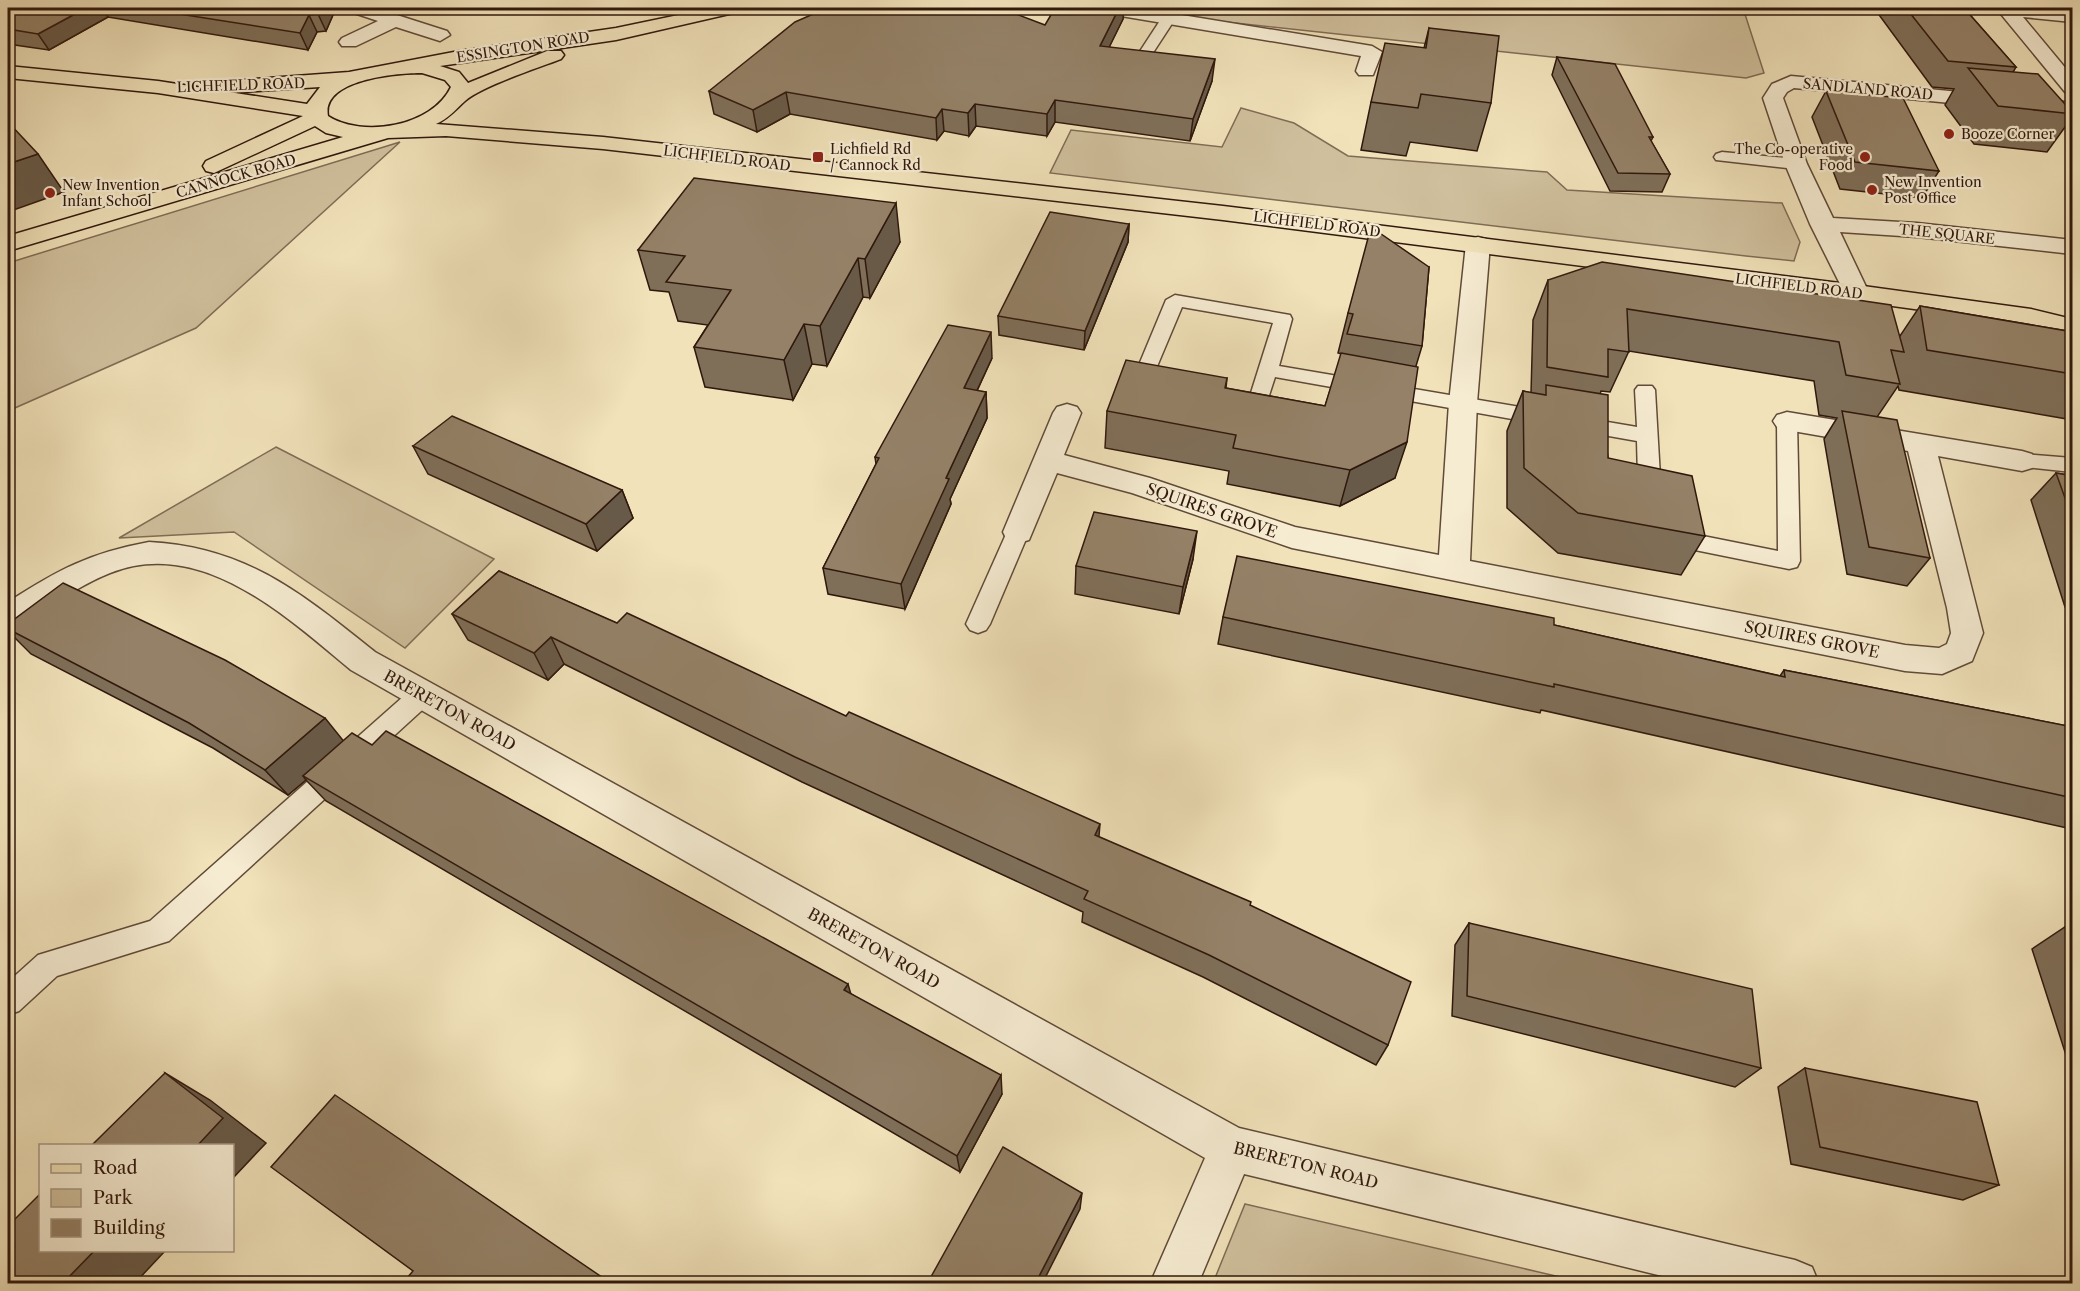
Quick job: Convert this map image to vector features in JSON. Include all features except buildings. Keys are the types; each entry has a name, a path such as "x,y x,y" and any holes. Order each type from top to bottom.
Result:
{"main road":[{"name":"ESSINGTON ROAD","path":"387,132 429,120 445,111 460,95 527,64 731,8"},
{"name":"ESSINGTON ROAD","path":"398,68 499,49 648,29"},
{"path":"387,132 347,132 330,128 317,115 320,100 326,94 359,76 398,68 444,71 458,81 460,95"},
{"name":"LICHFIELD ROAD","path":"8,72 158,87 317,115"},
{"name":"LICHFIELD ROAD","path":"158,87 293,84 359,76"},
{"name":"LICHFIELD ROAD","path":"460,95 493,112 603,143"},
{"name":"CANNOCK ROAD","path":"88,218 214,166 317,115"},
{"name":"LICHFIELD ROAD","path":"387,132 446,130 603,143 1479,244 2031,317 2073,327"},
{"name":"CANNOCK ROAD","path":"8,244 88,218 387,132"},
{"name":"LICHFIELD ROAD","path":"2031,317 2073,318"}],"street":[{"path":"358,8 440,35"},
{"path":"1109,8 1135,13 1168,13 1372,52 1366,71"},
{"path":"2006,9 2073,16"},
{"path":"2006,9 2073,88"},
{"path":"349,42 395,20"},
{"name":"SANDLAND ROAD","path":"1856,293 1796,164 1773,98 1779,88 1791,82 2066,108 2073,106"},
{"name":"THE SQUARE","path":"1822,224 1917,230 2073,247"},
{"path":"1454,569 1463,403 1479,244"},
{"path":"1018,532 1067,413"},
{"path":"1787,421 2022,461"},
{"name":"SQUIRES GROVE","path":"1048,461 1140,485 1292,537 1905,658 1942,661 1960,652 1967,633 1964,608 1921,445"},
{"name":"BRERETON ROAD","path":"8,618 68,582 111,560 150,554 185,554 222,565 272,589 363,661 1232,1149 1795,1284"},
{"path":"1174,1284 1232,1149"}],"lane":[{"path":"1138,65 1168,13"},
{"path":"1722,157 1796,164"},
{"path":"1146,372 1175,300 1283,319 1254,415"},
{"path":"1269,370 1647,436"},
{"path":"1645,390 1649,477"},
{"path":"1698,543 1789,561 1787,421"},
{"path":"2022,461 2073,465"},
{"path":"978,624 1018,532"},
{"path":"8,1001 48,965 159,932 422,695"}],"green space":[{"path":"1206,8 1743,8 1764,73 1746,78 1189,18"},
{"path":"1241,108 1294,123 1348,156 1547,172 1567,190 1782,203 1800,242 1794,261 1050,173 1071,130 1222,147"},
{"path":"400,142 196,328 8,411 8,263"},
{"path":"276,447 494,559 405,648 234,532 119,538"},
{"path":"1245,1204 1586,1283 1213,1283"}],"place":[{"name":"Booze Corner","path":"1949,134"},
{"name":"Lichfield Rd / Cannock Rd","path":"818,157"},
{"name":"The Co-operative Food","path":"1865,157"},
{"name":"New Invention Post Office","path":"1872,190"},
{"name":"New Invention Infant School","path":"50,193"}]}
